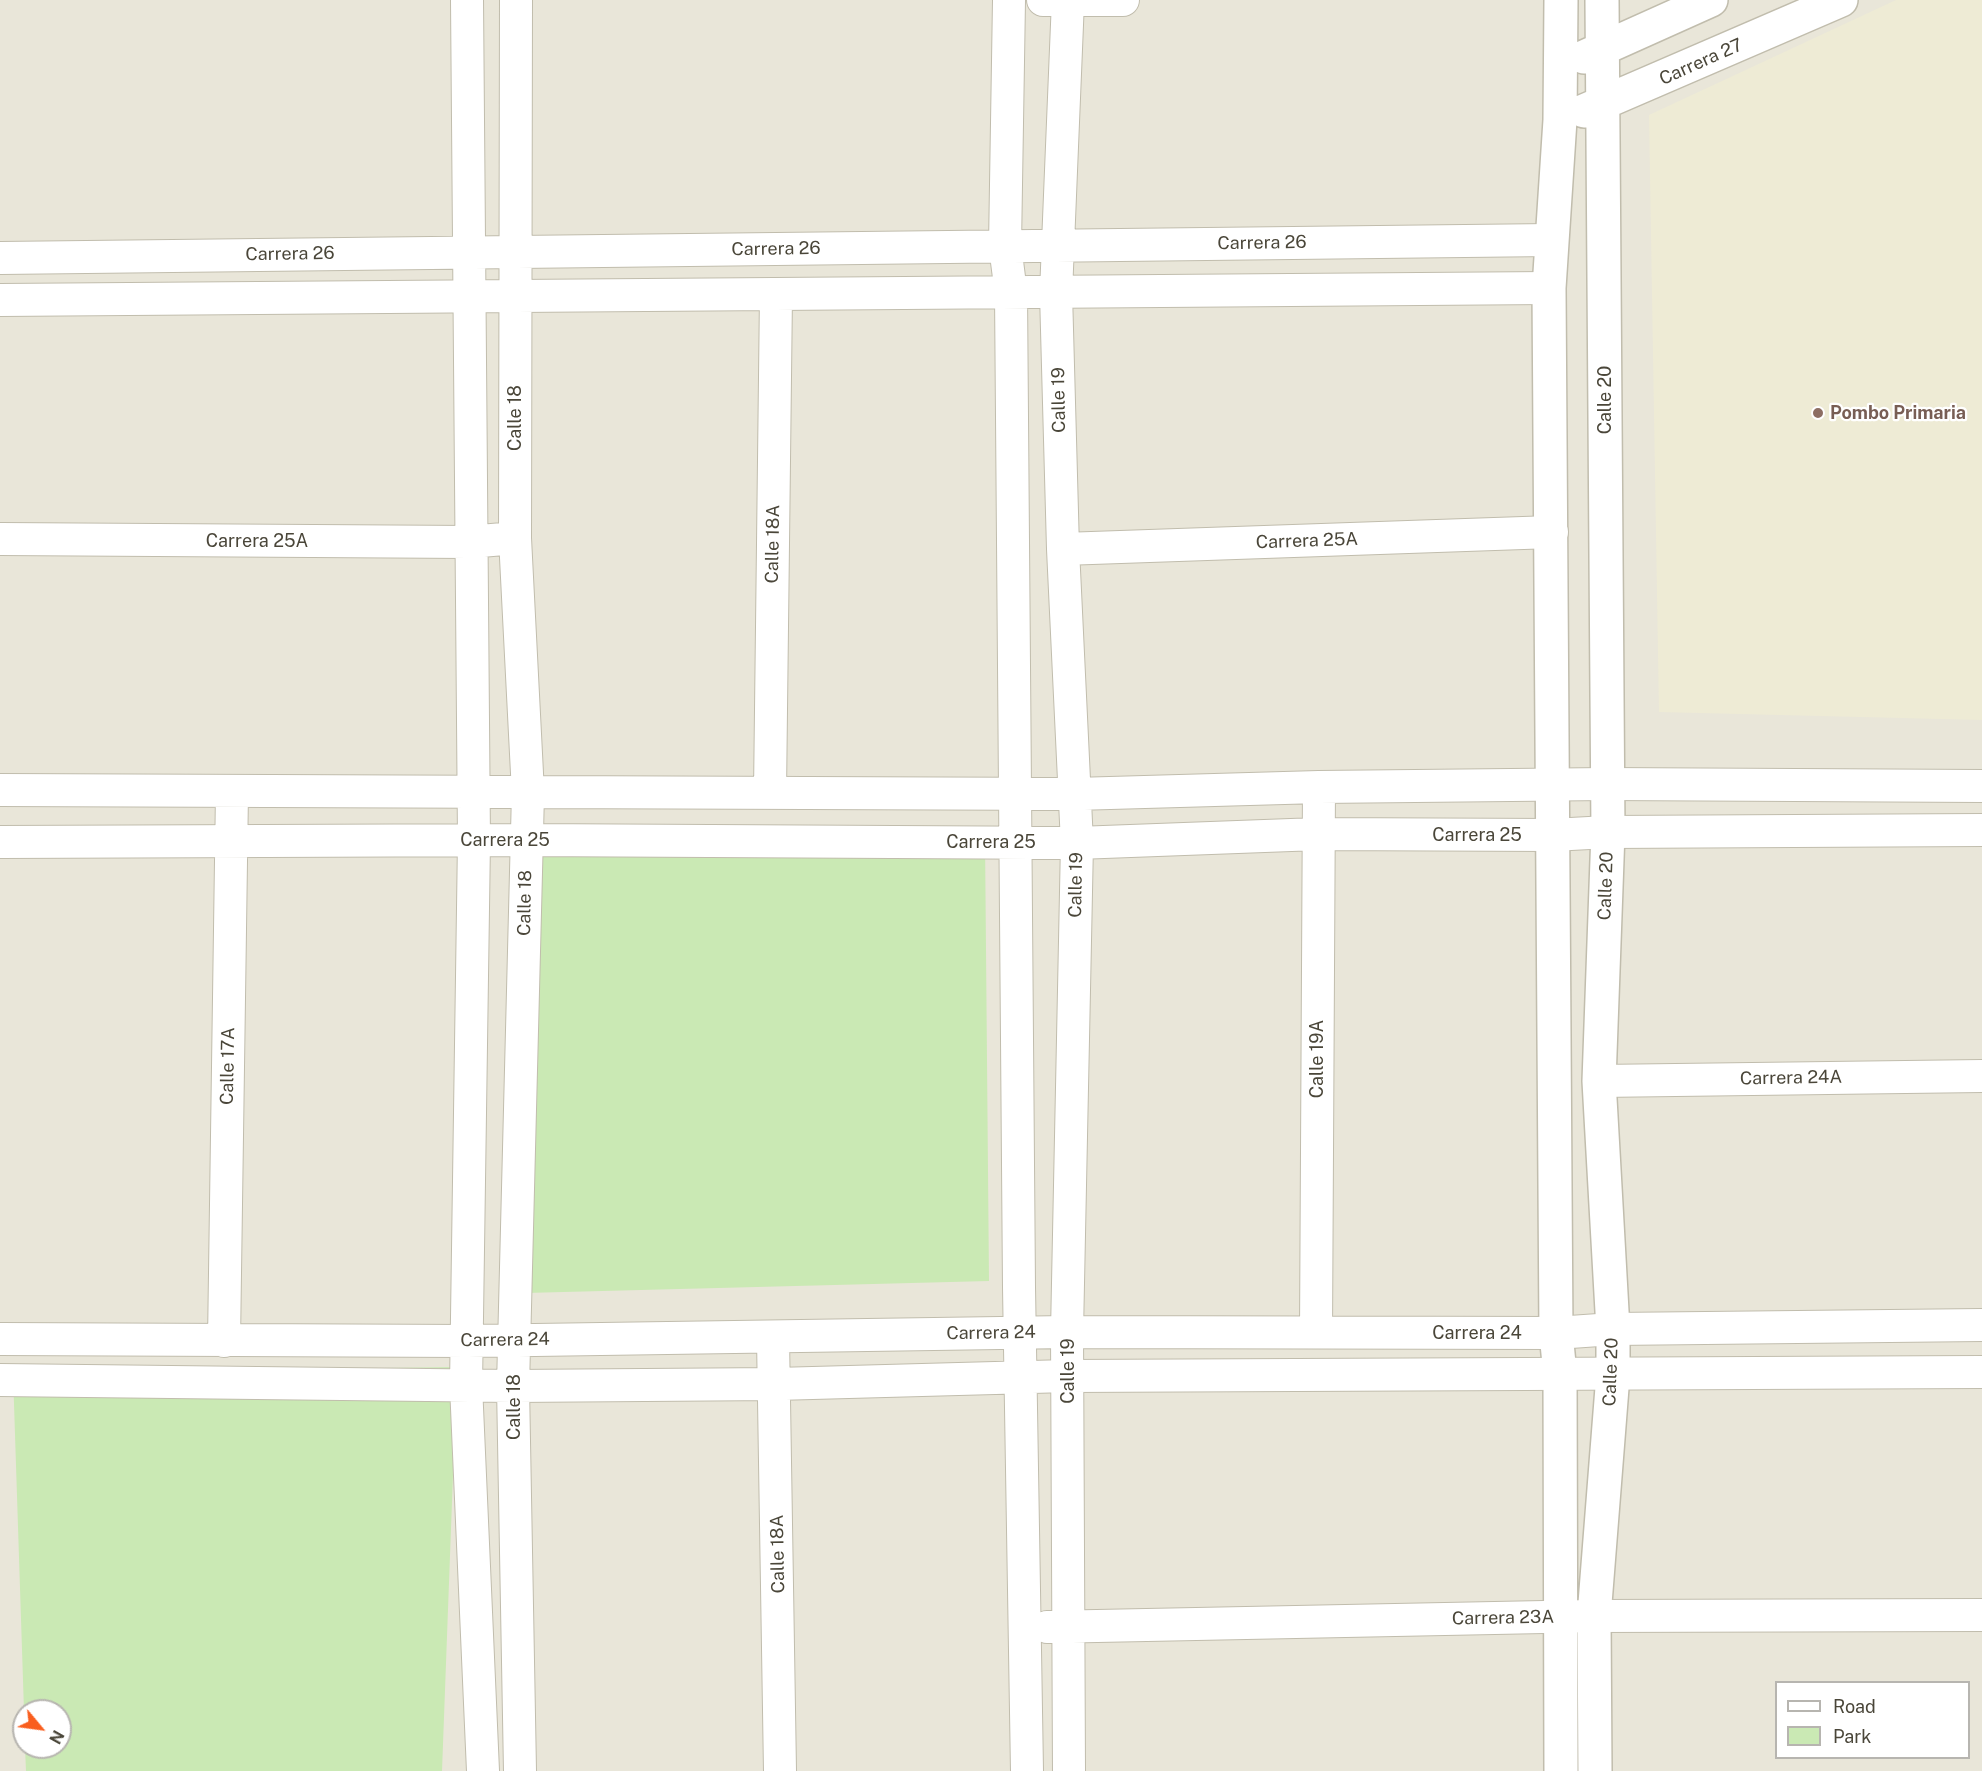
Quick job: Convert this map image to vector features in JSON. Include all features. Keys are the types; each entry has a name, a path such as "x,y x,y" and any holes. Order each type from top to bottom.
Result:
{"street":[{"path":"467,0 469,542 474,840 466,1385 483,1771"},
{"name":"Calle 18","path":"516,0 515,538 528,793 513,1386 520,1771"},
{"path":"1009,0 1005,246 1011,293 1014,793 1017,842 1020,1333 1027,1771"},
{"path":"1059,0 1123,0"},
{"name":"Calle 19","path":"1059,0 1056,293 1063,549 1077,843 1067,1332 1069,1771"},
{"path":"1560,1771 1560,1374 1556,1334 1549,288 1560,120 1561,0"},
{"name":"Calle 20","path":"1595,1771 1594,1616 1613,1375 1613,1329 1599,1081 1608,832 1602,0"},
{"path":"1560,65 1601,51 1711,0"},
{"name":"Carrera 27","path":"1560,120 1603,105 1841,0"},
{"name":"Carrera 26","path":"0,258 1551,240"},
{"path":"0,300 1549,288"},
{"name":"Calle 18A","path":"770,793 776,294"},
{"name":"Carrera 25A","path":"1063,549 1552,532"},
{"name":"Carrera 25A","path":"0,539 469,542 515,538"},
{"path":"0,790 1075,794 1319,787 1607,784 1982,786"},
{"name":"Calle 19A","path":"1316,1332 1319,787"},
{"name":"Calle 17A","path":"224,1341 232,792"},
{"name":"Carrera 25","path":"0,842 527,840 1077,843 1318,834 1552,836 1608,832 1982,830"},
{"name":"Carrera 24A","path":"1599,1081 1982,1076"},
{"name":"Carrera 24","path":"0,1340 468,1341 1067,1332 1556,1334 1613,1329 1982,1325"},
{"name":"Calle 18A","path":"773,1338 776,1384 780,1771"},
{"path":"0,1380 513,1386 776,1384 1068,1376 1982,1372"},
{"name":"Carrera 23A","path":"1025,1626 1068,1628 1594,1616 1982,1615"}],"shaded area":[{"path":"0,0 1982,0 1982,1771 0,1771"},
{"name":"Pombo Primaria","path":"1896,0 1982,0 1982,720 1659,712 1649,115"}],"green space":[{"path":"985,839 989,1281 525,1293 531,844"},
{"path":"457,1367 442,1771 26,1771 26,1759 72,1759 72,1699 24,1699 13,1373"}],"place":[{"name":"Pombo Primaria","path":"1818,413"}]}
